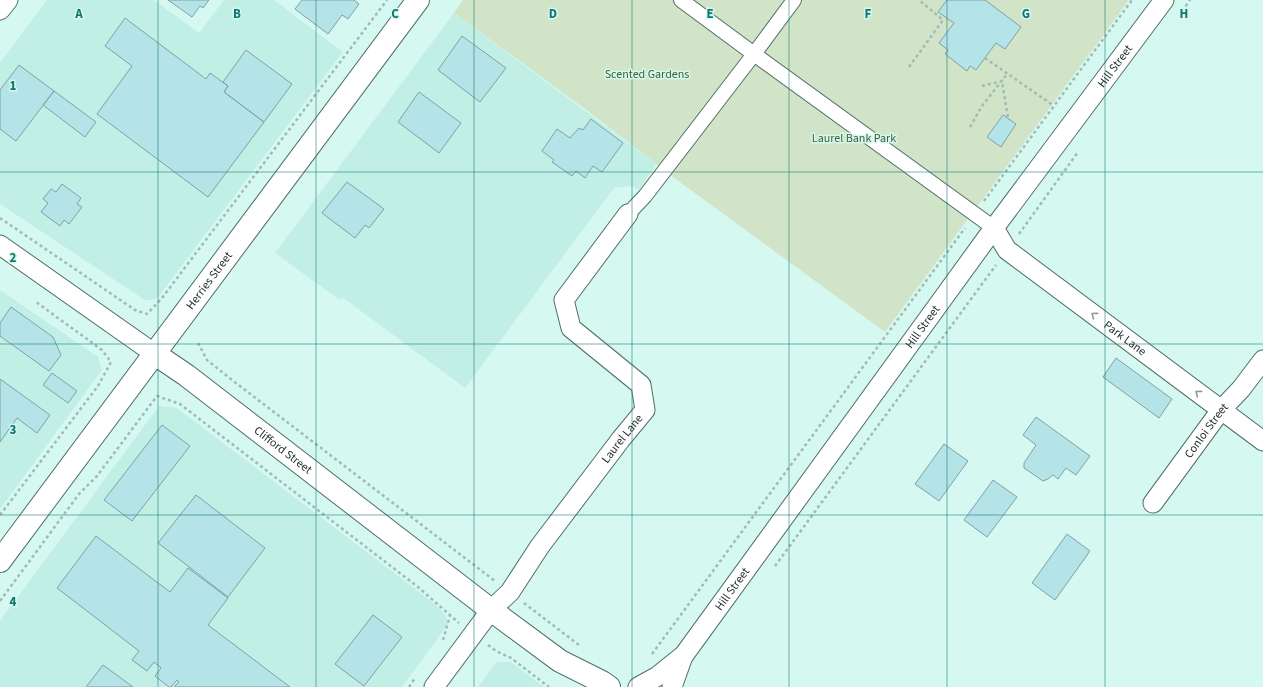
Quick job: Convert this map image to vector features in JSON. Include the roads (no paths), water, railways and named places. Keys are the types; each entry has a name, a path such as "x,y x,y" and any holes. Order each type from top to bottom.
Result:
{"main road":[{"name":"Herries Street","path":"0,561 418,0"},
{"name":"Clifford Street","path":"155,354 192,380 491,610 560,661 609,687"},
{"name":"Clifford Street","path":"560,661 582,687"}],"street":[{"path":"0,10 8,0"},
{"path":"681,0 994,228"},
{"path":"628,214 645,196 794,0"},
{"name":"Hill Street","path":"684,655 994,228 1164,0"},
{"name":"Laurel Lane","path":"434,687 491,610 510,592 545,540 621,438 645,410 641,385 571,328 564,300 628,214"},
{"name":"Park Lane","path":"994,228 1007,250 1263,441"},
{"name":"Clifford Street","path":"0,245 155,354"},
{"name":"Conloi Street","path":"1153,503 1221,410 1241,389 1263,360"},
{"path":"638,687 658,676 684,655"},
{"path":"672,687 684,655"}],"park label":[{"name":"Scented Gardens","path":"647,74"},
{"name":"Laurel Bank Park","path":"854,138"}]}
